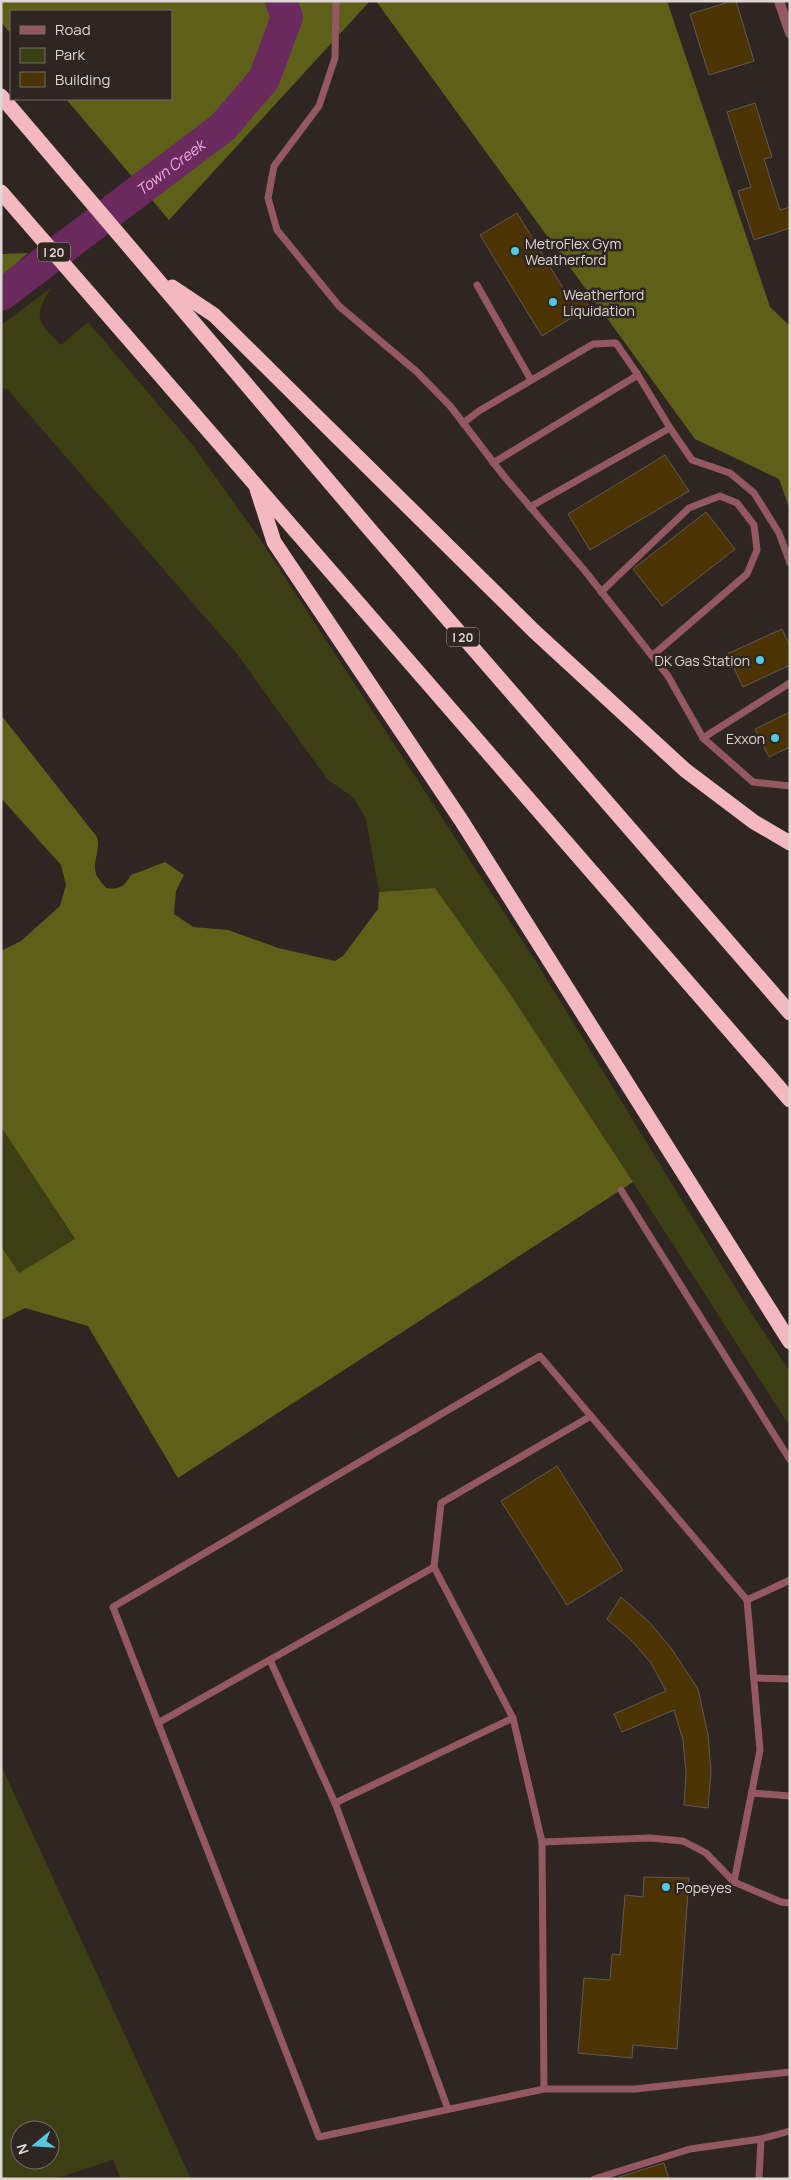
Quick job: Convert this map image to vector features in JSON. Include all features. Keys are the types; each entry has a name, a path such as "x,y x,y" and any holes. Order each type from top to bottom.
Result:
{"highway":[{"name":"I 20","path":"1,96 140,257 372,532 790,1013"},
{"name":"I 20","path":"6,197 790,1100"},
{"path":"156,276 214,315 534,631 685,770 754,822 790,843"},
{"path":"255,483 274,542 461,820 790,1342"}],"street":[{"path":"780,1 790,33"}],"lane":[{"path":"336,1 335,58 319,106 274,166 268,198 277,230 339,306 417,372 451,407 493,463 601,592 668,676 703,738 753,782 790,786"},
{"path":"477,285 532,380"},
{"path":"463,423 479,410 593,344 616,343 692,460 730,473 754,493 779,533 790,563"},
{"path":"493,463 638,376"},
{"path":"530,507 670,428"},
{"path":"601,592 689,508 720,496 737,503 754,526 757,550 748,574 652,656"},
{"path":"703,738 790,683"},
{"path":"621,1190 790,1460"},
{"path":"734,1882 760,1750 747,1600 540,1356 113,1607 319,2137 544,2089 635,2089 790,2072"},
{"path":"544,2089 542,1842 513,1718 434,1567 441,1503 591,1416"},
{"path":"158,1723 434,1567"},
{"path":"747,1600 790,1580"},
{"path":"270,1660 335,1803 448,2109"},
{"path":"754,1678 790,1679"},
{"path":"335,1803 513,1718"},
{"path":"752,1793 790,1796"},
{"path":"542,1842 650,1838 684,1841 706,1854 734,1882 781,1902 790,1903"},
{"path":"594,2179 690,2150 762,2139 790,2131"},
{"path":"760,2179 762,2139"}],"green space":[{"path":"51,288 41,307 40,319 43,325 61,345 88,322 191,443 260,539 535,960 746,1305 790,1372 790,1427 571,1088 435,888 379,892 366,819 353,797 328,780 237,654 7,389 1,388 1,325"},
{"path":"1,1127 75,1240 19,1273 1,1246"},
{"path":"1,1765 191,2179 121,2179 113,2160 54,2179 1,2179"}],"shaded area":[{"path":"1,1 370,1 169,220 67,100 172,100 172,10 10,10 10,33 1,22"},
{"path":"376,1 667,1 770,307 790,326 790,510 779,479 695,439"},
{"path":"28,253 1,277 1,254"},
{"path":"1,715 97,837 98,846 95,869 97,876 106,888 114,889 121,887 131,875 165,862 184,875 176,891 174,914 193,927 228,930 278,948 335,961 343,956 378,909 379,892 435,888 508,991 633,1182 178,1478 88,1326 25,1308 1,1320 1,1246 19,1273 75,1239 1,1127 1,951 21,941 60,906 66,885 61,865 1,798"}],"building":[{"path":"736,1 754,61 709,75 690,14"},
{"path":"755,103 772,157 764,159 780,210 790,207 790,228 754,240 738,191 751,187 727,112"},
{"path":"517,213 568,296 579,289 589,307 542,336 480,235"},
{"path":"665,455 689,491 590,550 568,514"},
{"path":"706,512 735,549 662,606 633,569"},
{"name":"DK Gas Station","path":"782,629 790,646 790,665 743,687 727,654"},
{"name":"Exxon","path":"790,712 790,747 769,757 755,729"},
{"path":"557,1466 623,1570 567,1605 501,1501"},
{"path":"621,1597 649,1622 671,1648 698,1689 708,1735 711,1771 708,1808 684,1805 686,1773 683,1740 674,1710 622,1732 614,1714 666,1691 651,1663 631,1640 607,1619"},
{"path":"644,1877 689,1878 677,2049 633,2045 632,2058 578,2053 584,1978 610,1980 612,1954 620,1955 625,1895 643,1897"},
{"path":"664,2163 669,2179 620,2179 619,2177"}],"waterway":[{"name":"Town Creek","path":"1,295 223,127 264,79 287,17 281,1"}],"place":[{"name":"MetroFlex Gym Weatherford","path":"515,251"},
{"name":"Weatherford Liquidation","path":"553,302"},
{"name":"DK Gas Station","path":"760,660"},
{"name":"Exxon","path":"775,738"},
{"name":"Popeyes","path":"666,1887"}]}
